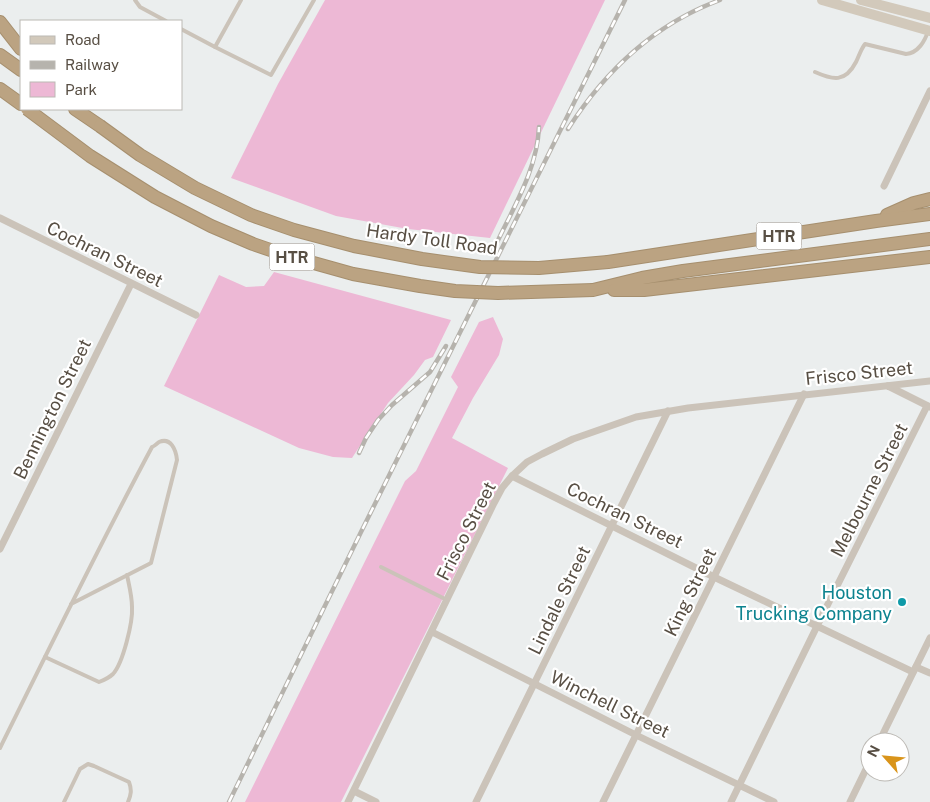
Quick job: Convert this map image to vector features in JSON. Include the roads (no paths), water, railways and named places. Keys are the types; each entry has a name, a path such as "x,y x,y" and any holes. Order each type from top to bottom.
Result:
{"highway":[{"path":"0,22 20,48"},
{"path":"0,55 19,69"},
{"path":"2,90 20,103"},
{"name":"HTR","path":"28,110 90,156 155,198 211,226 285,255 353,274 455,291 506,293 593,290"},
{"name":"Hardy Toll Road","path":"75,110 140,155 195,188 251,215 294,230 354,246 422,259 480,267 539,268 608,262 876,220"},
{"path":"876,220 914,203 930,200"},
{"path":"876,220 930,214"},
{"path":"593,290 642,278 683,271 930,238"},
{"path":"593,290 644,290 930,257"}],"main road":[{"path":"822,0 930,18"},
{"path":"861,0 876,9 929,31"}],"street":[{"path":"884,186 930,91"},
{"name":"Cochran Street","path":"0,218 196,316"},
{"name":"Bennington Street","path":"0,549 131,284"},
{"name":"Frisco Street","path":"348,802 494,503 502,488 527,462 573,439 636,417 668,411 804,394 930,381"},
{"path":"888,386 929,407"},
{"name":"King Street","path":"603,802 804,394"},
{"name":"Melbourne Street","path":"731,802 817,626 929,407"},
{"name":"Lindale Street","path":"476,802 668,411"},
{"name":"Cochran Street","path":"512,476 817,626 915,670 930,673"},
{"name":"Winchell Street","path":"432,632 774,802"},
{"path":"884,732 930,638"},
{"path":"850,802 860,782"},
{"path":"354,791 376,802"}],"lane":[{"path":"135,0 140,7 164,20"},
{"path":"215,47 241,0"},
{"path":"182,30 271,75 314,0"},
{"path":"815,72 833,79 842,77 854,66 866,44 910,54 925,42 929,31"},
{"path":"0,748 71,604 152,447 159,442 166,442 173,446 177,460 151,563 71,604"},
{"path":"381,567 447,600"},
{"path":"45,657 99,682 107,679 114,673 130,633 132,606 127,575"},
{"path":"64,802 80,769 88,764 129,782 131,792 128,802"}],"railway":[{"path":"229,802 625,0"},
{"path":"568,129 598,88 634,52 674,22 720,0"},
{"path":"493,251 522,191 534,160 539,127"},
{"path":"359,453 378,420 392,405 430,372 446,346"}],"place":[{"name":"Houston Trucking Company","path":"902,602"}]}
